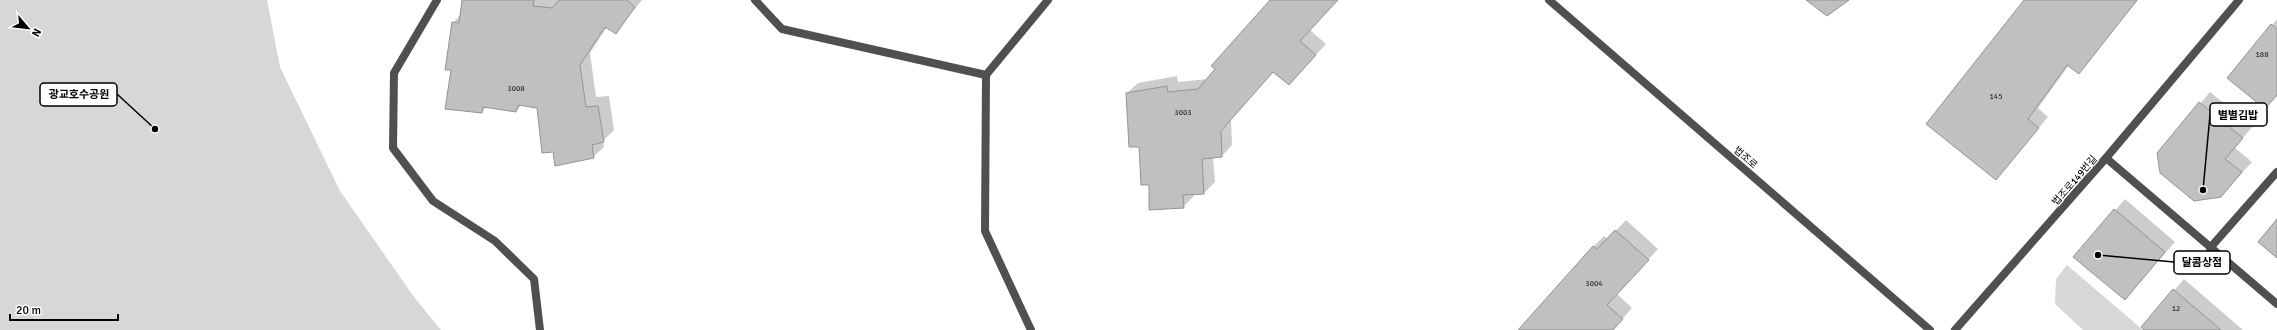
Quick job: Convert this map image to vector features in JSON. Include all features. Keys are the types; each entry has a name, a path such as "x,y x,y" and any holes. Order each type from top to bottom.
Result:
{"street":[{"path":"437,0 394,73 393,148 433,201 495,241 534,279 540,330"},
{"path":"755,0 782,29 986,75"},
{"path":"1031,330 985,231 986,75 1048,0"},
{"name":"법조로","path":"1549,0 1930,330"},
{"path":"2106,158 2239,0"},
{"name":"법조로149번길","path":"1955,330 2106,158 2277,304"},
{"path":"2210,248 2277,172"}],"shaded area":[{"path":"0,0 267,0 280,67 340,191 414,297 441,330 0,330"},
{"path":"2067,265 2143,330 2083,330 2055,304 2056,279"}],"building":[{"path":"462,0 534,0 533,6 552,8 559,0 627,0 635,7 616,34 605,27 580,65 586,107 598,106 604,142 592,145 594,158 555,166 553,152 542,153 537,108 518,105 516,112 483,107 482,113 445,109 451,70 445,70 452,22 459,23"},
{"path":"1270,0 1338,0 1300,41 1316,55 1289,85 1273,72 1221,131 1222,157 1202,159 1204,194 1183,195 1184,208 1149,210 1149,185 1141,185 1139,147 1129,147 1126,93 1167,86 1168,92 1198,89 1215,69 1211,66"},
{"path":"1806,0 1849,0 1827,16"},
{"path":"2024,0 2137,0 2079,74 2067,65 2028,119 2039,128 1996,180 1926,124"},
{"path":"2271,24 2277,29 2277,95 2265,109 2227,78"},
{"path":"2199,102 2243,138 2225,159 2242,172 2221,197 2194,201 2160,173 2157,153"},
{"path":"2114,209 2165,252 2125,300 2073,257"},
{"path":"2277,219 2277,258 2258,242"},
{"path":"1615,230 1649,260 1607,305 1623,319 1613,330 1518,330 1593,246 1597,249"},
{"path":"2173,289 2221,330 2144,330 2141,327"}],"place":[{"name":"광교호수공원","path":"155,129"},
{"name":"별별김밥","path":"2203,190"},
{"name":"달콤상점","path":"2098,255"}]}
